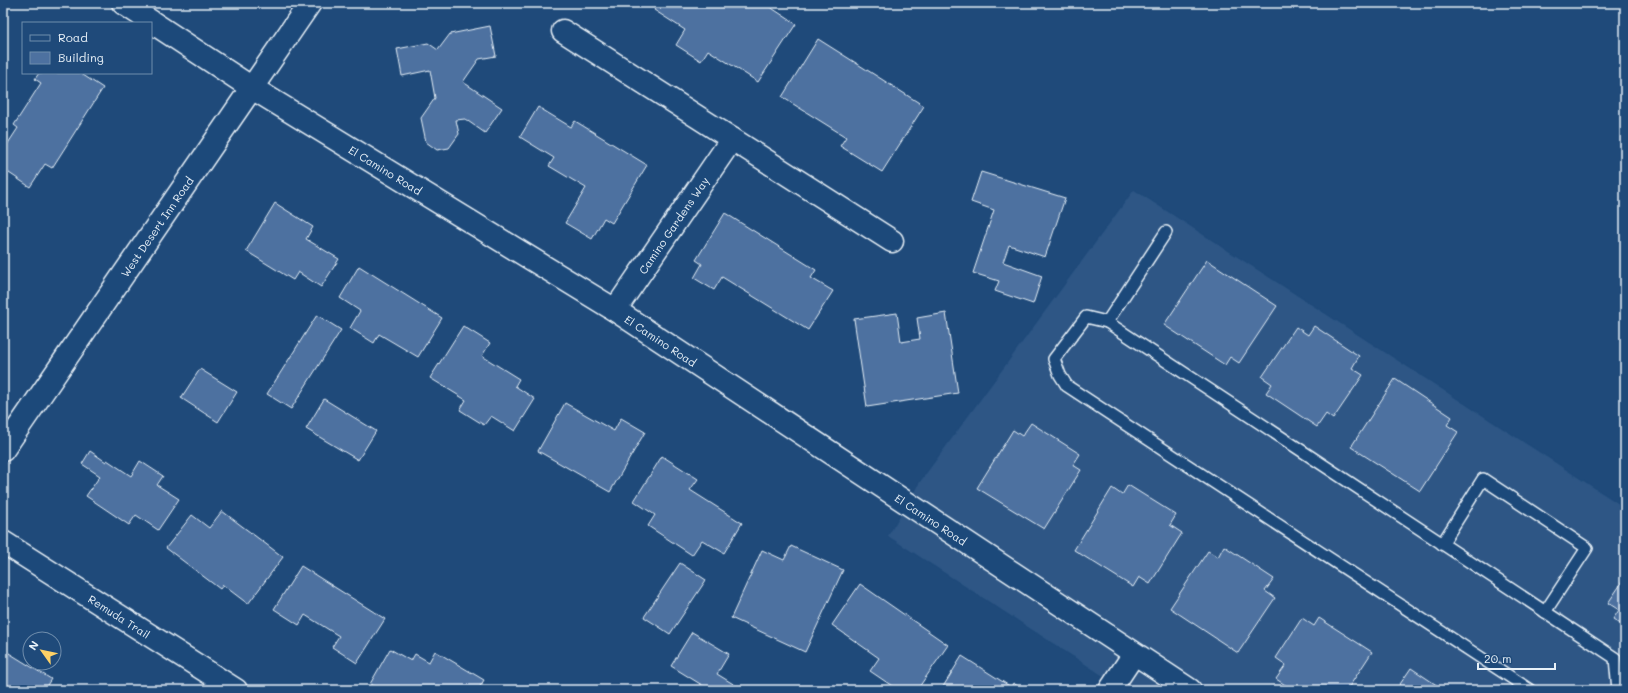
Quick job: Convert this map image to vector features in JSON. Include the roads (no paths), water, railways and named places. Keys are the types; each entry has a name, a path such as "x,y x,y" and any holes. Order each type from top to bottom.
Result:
{"street":[{"name":"El Camino Road","path":"123,3 152,22"},
{"name":"West Desert Inn Road","path":"3,450 310,3"},
{"name":"El Camino Road","path":"152,22 252,88 615,310 1190,690"},
{"path":"563,31 892,241"},
{"name":"Camino Gardens Way","path":"615,310 732,139"},
{"name":"Remuda Trail","path":"3,542 236,690"},
{"path":"1110,690 1134,654"}],"lane":[{"path":"1107,322 1166,232"},
{"path":"1526,689 1067,386 1060,375 1054,359 1086,317 1107,322 1615,658 1618,690"},
{"path":"1442,544 1482,479 1586,548 1545,612"}]}
